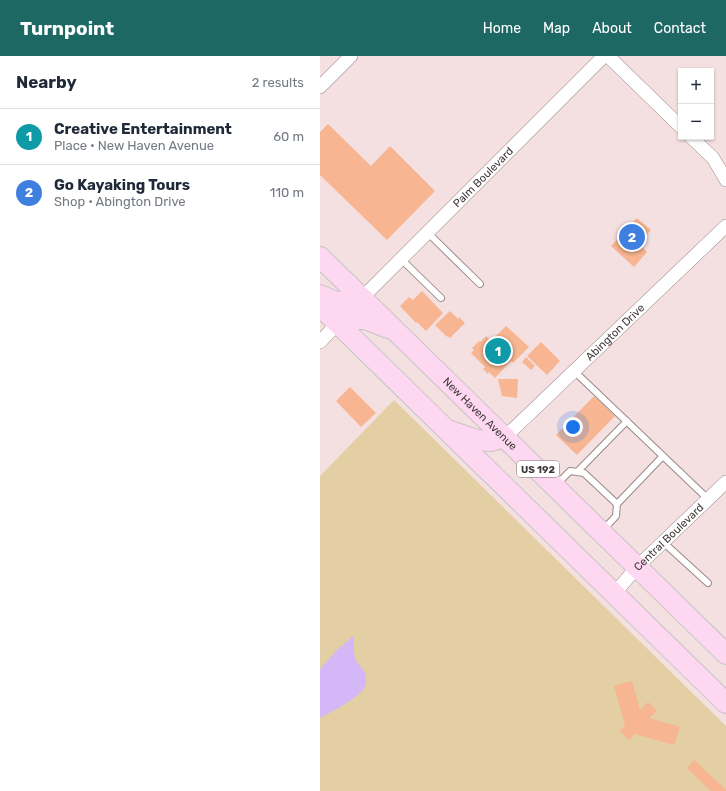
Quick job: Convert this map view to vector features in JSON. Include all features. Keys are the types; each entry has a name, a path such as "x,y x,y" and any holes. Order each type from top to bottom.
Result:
{"main road":[{"name":"New Haven Avenue","path":"320,257 726,654"},
{"path":"320,295 334,301 348,303 362,298"},
{"name":"US 192","path":"320,306 726,703"},
{"path":"338,323 352,319 366,319 395,331"},
{"path":"447,430 477,440 490,441 505,437"},
{"path":"689,666 726,687"}],"street":[{"path":"320,87 351,56"},
{"name":"Palm Boulevard","path":"362,298 604,56"},
{"path":"608,56 678,124"},
{"path":"694,140 713,158 726,180"},
{"name":"Abington Drive","path":"505,437 726,226"},
{"path":"320,342 338,323"},
{"name":"Central Boulevard","path":"614,594 637,567 726,482"}],"lane":[{"path":"428,232 480,284"},
{"path":"401,259 441,298"},
{"path":"574,371 708,499"},
{"path":"577,472 627,421"},
{"path":"601,532 616,516 617,504 663,456"},
{"path":"555,486 570,471 584,473 617,504"},
{"path":"663,542 708,583"}],"shaded area":[{"path":"394,400 726,726 726,791 320,791 320,476"},
{"path":"353,636 355,658 366,676 366,685 358,695 320,718 320,669 338,649"}],"building":[{"path":"328,124 371,166 390,146 435,191 387,240 320,175 320,132"},
{"path":"637,218 651,230 639,244 647,252 634,267 611,246"},
{"path":"422,291 443,313 426,331 400,306 409,297 413,300"},
{"path":"450,311 458,319 459,317 465,323 450,338 447,337 435,325"},
{"path":"506,326 529,347 513,363 511,361 495,378 483,369 485,367 471,353 474,350 472,348 486,336 491,341"},
{"path":"541,342 560,361 547,375 527,356"},
{"path":"526,357 535,366 531,370 522,362"},
{"path":"498,379 518,379 517,398 502,396"},
{"path":"350,387 376,413 361,427 336,401"},
{"path":"594,396 615,416 577,455 556,435"},
{"path":"632,681 640,710 648,702 657,711 649,718 680,727 674,745 635,734 629,740 620,731 625,725 614,686"},
{"path":"694,760 726,791 711,791 687,768"}],"place":[{"name":"Go Kayaking Tours","path":"632,237"},
{"name":"Creative Entertainment","path":"498,351"}]}
